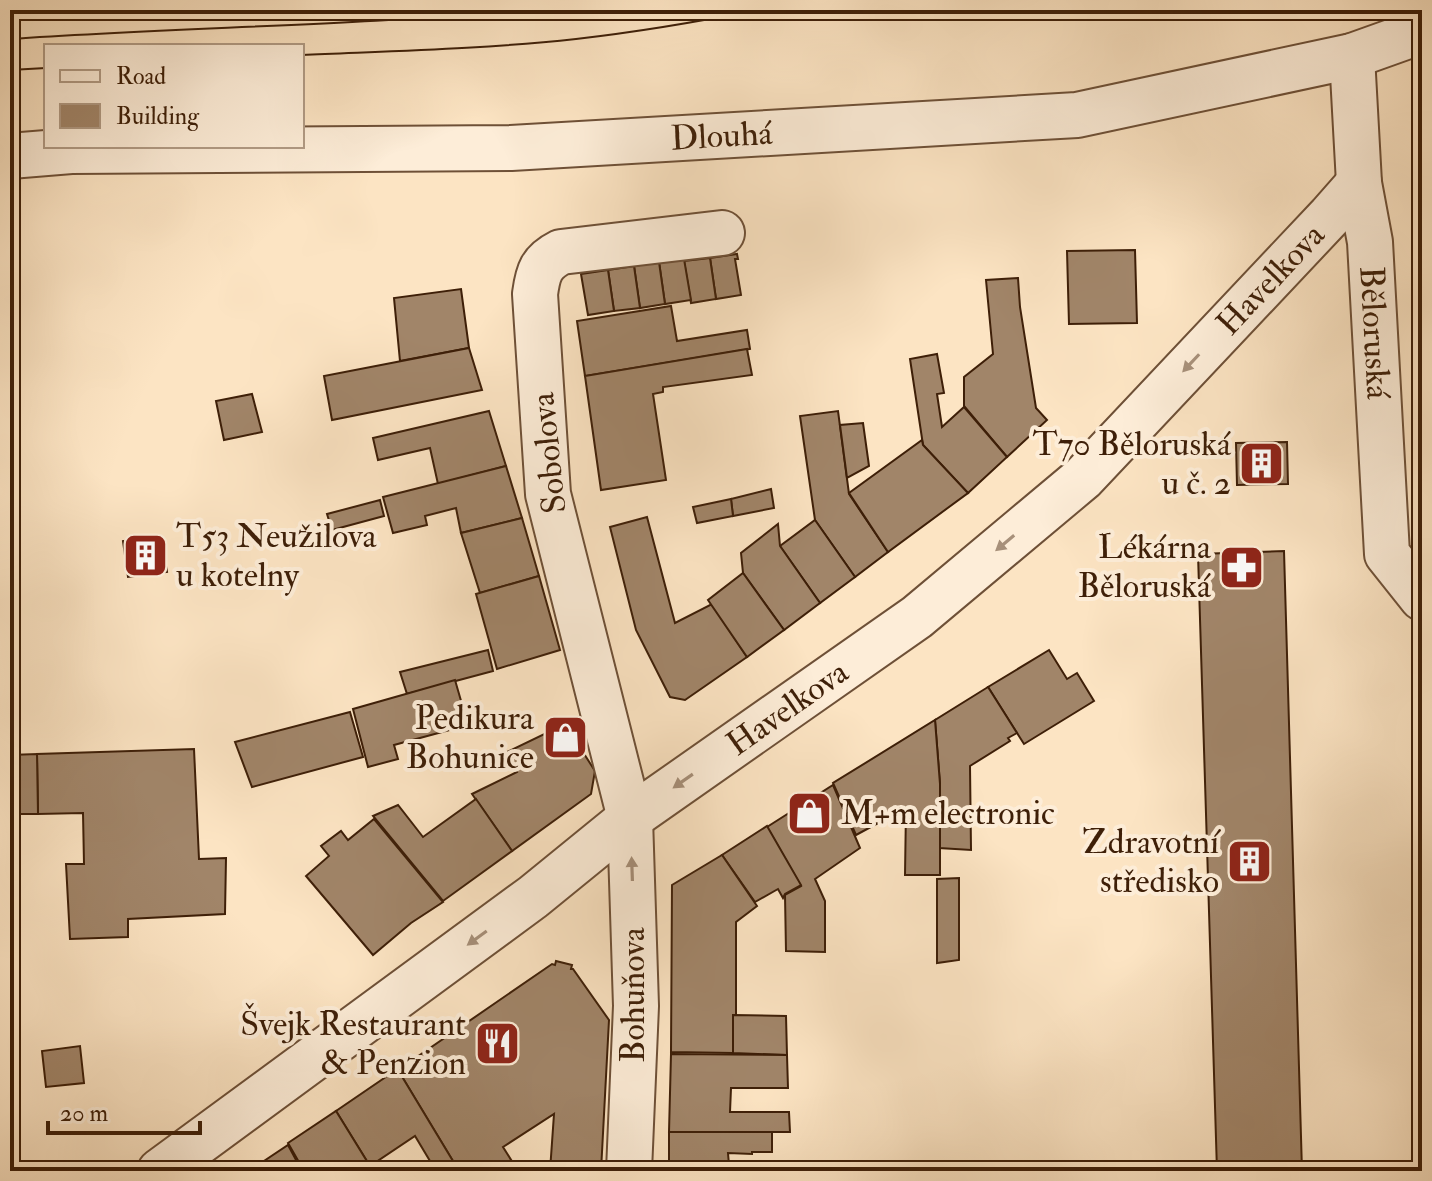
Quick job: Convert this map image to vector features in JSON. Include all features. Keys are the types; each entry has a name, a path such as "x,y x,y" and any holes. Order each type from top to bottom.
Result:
{"street":[{"name":"Dlouhá","path":"10,156 71,151 511,148 1077,115 1352,56 1422,31"},
{"name":"Běloruská","path":"1352,56 1359,183 1370,242 1387,554 1422,598"},
{"name":"Havelkova","path":"160,1171 533,897 630,818 917,617 1083,478 1359,183"},
{"name":"Sobolova","path":"630,818 548,494 535,294 537,275 549,258 561,252 722,233"},
{"name":"Bohuňova","path":"629,1171 636,1006 630,818"}],"building":[{"path":"1135,250 1137,323 1069,324 1067,251"},
{"path":"737,254 738,259 735,259 741,295 716,299 710,258"},
{"path":"710,258 716,299 691,303 684,261"},
{"path":"684,259 691,300 665,304 659,262"},
{"path":"659,262 665,304 640,308 634,266"},
{"path":"634,266 640,308 614,311 608,270"},
{"path":"608,270 614,311 588,315 581,274"},
{"path":"1018,278 1036,408 1047,420 1007,457 964,406 964,377 993,354 986,280"},
{"path":"461,289 469,348 400,361 394,298"},
{"path":"671,306 677,341 747,330 750,349 585,376 577,321"},
{"path":"469,348 482,390 332,420 324,376"},
{"path":"747,349 752,375 663,387 663,392 653,394 666,480 601,490 585,376"},
{"path":"937,354 944,393 937,394 942,427 964,407 1007,457 968,493 923,445 910,359"},
{"path":"252,394 262,432 224,440 216,401"},
{"path":"489,411 506,466 438,484 430,448 378,460 373,438"},
{"path":"838,411 849,494 888,552 855,577 815,520 800,416"},
{"path":"863,423 869,466 847,478 840,425"},
{"path":"922,440 923,445 968,493 888,552 849,493"},
{"name":"T70 Běloruská u č. 2","path":"1287,442 1288,484 1237,485 1236,443"},
{"path":"506,466 522,518 461,533 456,508 425,516 427,525 393,533 383,497"},
{"path":"771,489 774,508 733,516 731,499"},
{"path":"731,499 733,516 697,523 693,507"},
{"path":"380,500 384,516 332,530 327,514"},
{"path":"647,517 675,623 712,604 747,657 685,700 670,697 636,630 610,527"},
{"path":"522,518 539,576 480,593 461,533"},
{"path":"815,520 855,577 820,603 780,546"},
{"path":"778,524 780,546 820,603 784,630 743,573 741,553"},
{"name":"T53 Neužilova u kotelny","path":"161,536 167,572 128,577 123,541"},
{"name":"Zdravotní středisko","path":"1284,551 1302,1171 1217,1171 1198,554"},
{"path":"743,573 784,630 747,657 708,600"},
{"path":"539,576 560,650 497,669 476,594"},
{"path":"488,650 493,671 407,694 400,672"},
{"path":"1049,650 1067,679 1077,673 1094,701 1024,744 988,687"},
{"path":"455,680 468,725 394,745 398,759 368,767 353,709"},
{"path":"988,687 1017,733 1008,738 1010,741 970,766 971,850 939,848 940,784 935,720"},
{"path":"350,712 363,757 252,787 235,742"},
{"path":"935,720 940,784 940,875 905,875 906,808 856,835 833,783"},
{"path":"565,724 595,771 591,794 512,851 472,794 517,772 507,752"},
{"path":"194,749 199,859 226,858 225,914 128,919 128,937 70,939 66,864 84,864 83,813 38,814 37,754"},
{"path":"37,754 38,814 10,814 10,755"},
{"path":"833,785 860,848 815,879 825,901 825,952 786,951 785,895 801,886 767,827"},
{"path":"476,799 512,851 443,901 373,816 398,805 423,837"},
{"path":"374,819 443,902 411,923 373,955 306,876 329,856 321,846 341,831 348,840"},
{"path":"767,826 801,885 783,898 778,889 755,902 722,855"},
{"path":"722,855 757,906 736,922 733,1053 671,1052 672,885"},
{"path":"959,878 959,960 937,963 937,879"},
{"path":"556,961 572,965 571,969 609,1020 601,1171 550,1171 554,1114 503,1147 518,1171 459,1171 398,1070 552,964 555,965"},
{"path":"733,1015 786,1016 787,1055 733,1053"},
{"path":"80,1046 84,1083 46,1087 42,1051"},
{"path":"671,1054 787,1055 788,1088 731,1088 730,1112 789,1112 790,1132 669,1132"},
{"path":"399,1068 459,1171 436,1171 415,1136 370,1166 336,1111"},
{"path":"336,1111 373,1171 304,1171 288,1143"},
{"path":"669,1132 772,1132 772,1152 728,1153 729,1165 744,1165 744,1171 669,1171"},
{"path":"288,1145 302,1171 249,1171"}],"tram line":[{"path":"10,39 396,20 524,10"},
{"path":"304,55 542,42 644,30 757,10"},
{"path":"10,70 44,68"}],"place":[{"name":"T70 Běloruská u č. 2","path":"1262,464"},
{"name":"T53 Neužilova u kotelny","path":"145,556"},
{"name":"Lékárna Běloruská","path":"1242,567"},
{"name":"Pedikura Bohunice","path":"565,738"},
{"name":"M+m electronic","path":"810,813"},
{"name":"Zdravotní středisko","path":"1250,862"},
{"name":"Švejk Restaurant & Penzion","path":"497,1044"}]}
